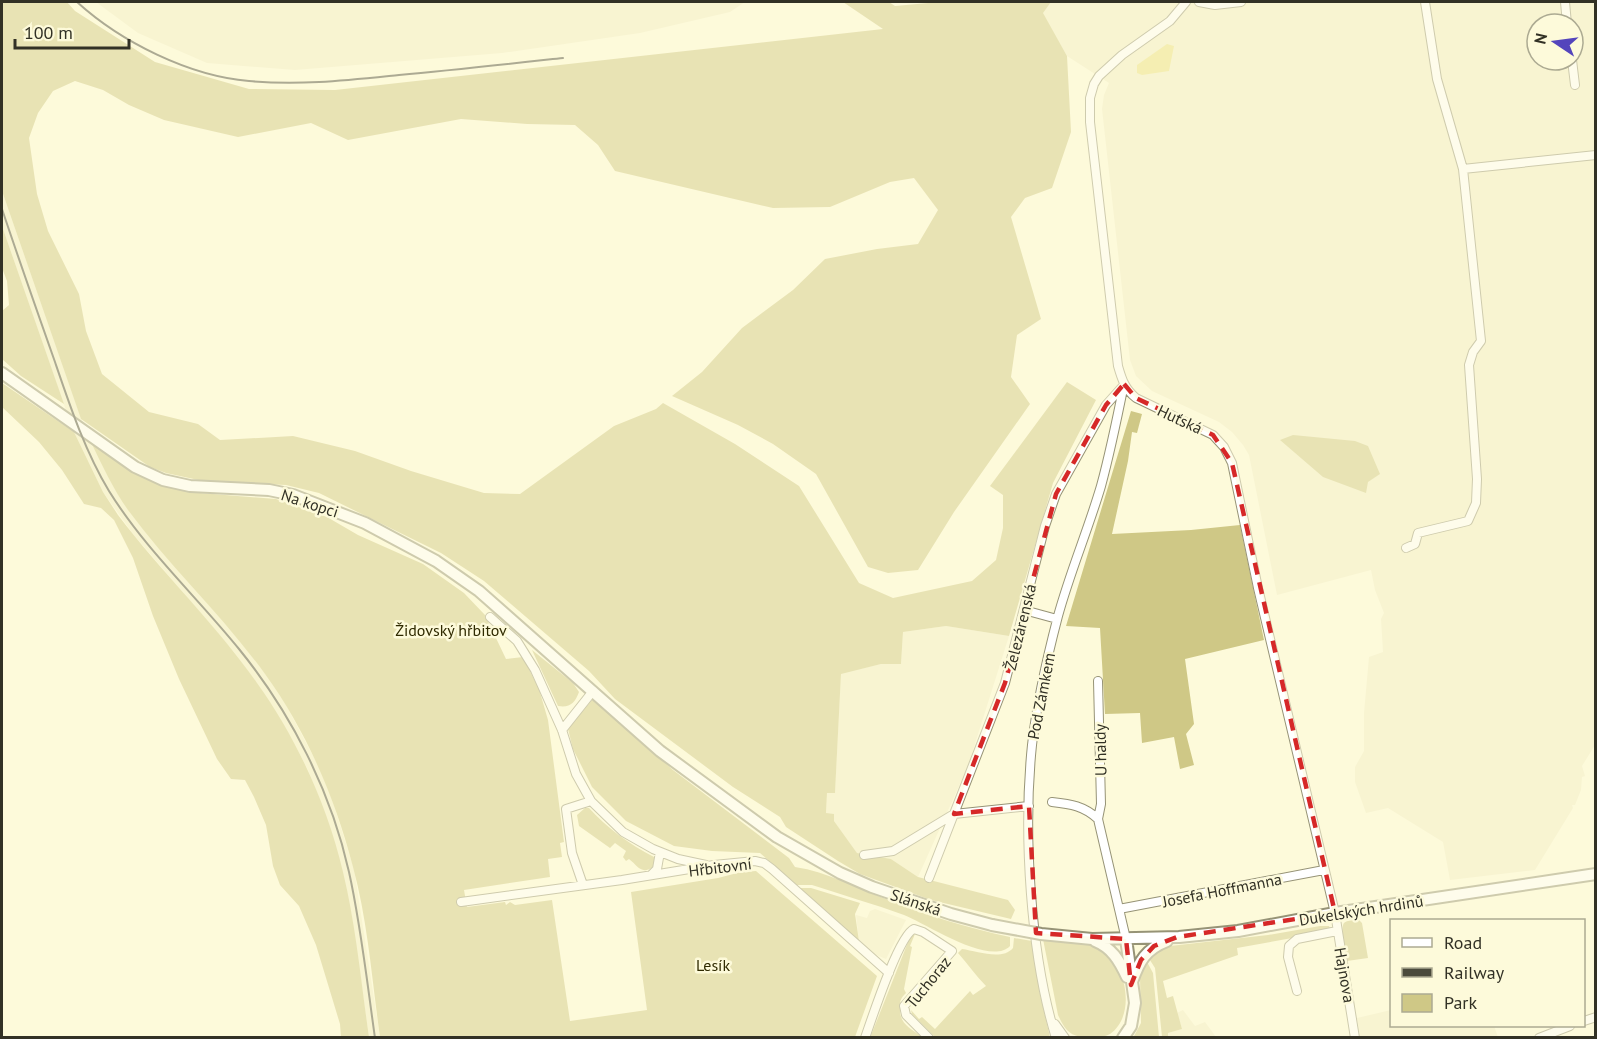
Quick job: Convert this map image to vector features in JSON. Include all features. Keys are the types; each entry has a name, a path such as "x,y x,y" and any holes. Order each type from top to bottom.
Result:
{"main road":[{"name":"Na kopci","path":"2,373 135,467 163,480 190,486 269,490 293,495 365,523 436,561 479,591 593,691"},
{"name":"Slánská","path":"593,691 660,751 791,846 840,873 951,914 992,925 1041,934 1092,939 1126,939"},
{"name":"Dukelských hrdinů","path":"1126,939 1238,931 1335,913 1596,874"},
{"path":"1131,985 1141,960 1154,946 1177,937"},
{"path":"1092,939 1107,946 1117,957 1131,985"},
{"path":"1123,1038 1131,1026 1135,1003 1126,939"}],"street":[{"path":"1124,384 1118,366 1115,343 1090,122 1090,98 1094,84 1105,69 1170,21 1186,2"},
{"path":"1198,2 1215,5 1241,2"},
{"path":"1406,548 1415,544 1418,533 1468,521 1476,503 1477,479 1469,365 1480,341 1463,169 1437,79 1425,2"},
{"path":"1573,72 1575,85"},
{"path":"1463,169 1596,155"},
{"name":"Železárenská","path":"929,878 1005,683 1045,526 1056,494 1106,405 1124,384"},
{"name":"Pod Zámkem","path":"1056,1038 1042,983 1033,903 1029,807 1032,745 1057,619 1100,487 1124,384"},
{"name":"Huťská","path":"1124,384 1128,392 1136,398 1213,435 1224,447 1232,463 1258,588 1335,913"},
{"path":"1024,610 1057,619"},
{"path":"490,617 517,641 535,670 562,730 576,774 591,801 623,832 660,852 689,862 714,865"},
{"name":"U haldy","path":"1098,681 1101,804 1098,819"},
{"path":"562,730 593,691"},
{"path":"583,885 572,853 566,809 591,801"},
{"path":"1053,802 1076,804 1098,819 1126,939"},
{"path":"864,855 893,851 954,814 1029,807"},
{"path":"650,876 657,869 660,852"},
{"name":"Hřbitovní","path":"461,902 755,861 767,865 889,973"},
{"name":"Josefa Hoffmanna","path":"1119,909 1324,870"},
{"name":"Hajnova","path":"1335,913 1355,1038"},
{"name":"Tuchoraz","path":"889,973 908,932 914,929 951,948 952,951 904,1006 906,1015 929,1038"},
{"path":"1297,991 1288,957 1289,946 1297,939 1337,931"},
{"path":"865,1038 889,973"},
{"name":"Pod Zámkem","path":"1050,1016 1065,1038"},
{"path":"1539,1038 1567,1027"}],"highlighted area":[{"path":"1124,384 1136,398 1213,435 1232,463 1335,913 1177,937 1154,946 1141,960 1131,985 1126,939 1036,933 1029,806 954,814 1005,683 1056,494 1106,405"}],"shaded area":[{"path":"96,2 745,2 730,12 640,33 502,53 295,70 207,63 138,33"},
{"path":"1051,2 1595,2 1595,745 1582,766 1585,776 1582,777 1581,790 1575,805 1572,805 1573,808 1535,870 1450,880 1443,842 1388,808 1366,813 1355,782 1355,767 1364,751 1364,713 1369,657 1383,652 1381,619 1384,613 1375,590 1371,570 1277,595 1249,455 1243,445 1219,422 1152,391 1136,376 1130,360 1102,109 1109,83 1067,56 1042,13"},
{"path":"1167,44 1174,46 1169,71 1142,75 1137,73 1137,65"},
{"path":"2,191 83,424 113,486 142,527 266,675 286,705 318,765 331,796 354,869 380,1037 369,1037 351,912 320,800 308,770 293,741 256,682 234,652 133,534 103,492 72,428 2,226"},
{"path":"946,626 1009,636 968,766 918,877 891,859 857,853 834,821 826,814 827,792 835,792 841,673 881,664 901,664 903,632"},
{"path":"875,909 906,920 886,959 874,954 859,941 856,915 867,918 870,911"},
{"path":"1183,1010 1195,1026 1205,1022 1216,1037 1168,1037 1168,1033 1182,1029 1177,1013"},
{"path":"1390,1010 1390,1027 1494,1027 1498,1037 1360,1037 1357,1018"}],"green space":[{"path":"2,2 67,2 75,11 155,62 249,89 335,90 883,29 843,2 889,2 895,6 939,2 1051,2 1043,13 1067,56 1071,132 1052,188 1025,198 1011,217 1041,319 1017,335 1011,377 1030,404 954,512 918,570 888,573 868,567 816,474 773,444 738,425 672,396 702,372 742,328 793,290 825,259 918,244 938,210 914,178 890,182 830,207 773,208 615,171 598,145 575,125 461,119 348,140 311,123 238,137 164,120 129,105 103,90 75,81 53,91 38,113 29,138 37,194 48,231 79,294 86,331 102,374 149,412 198,424 220,440 293,436 355,451 484,493 520,494 614,426 656,409 663,403 735,444 799,486 859,583 893,598 972,581 996,560 1003,528 1003,495 990,486 1067,382 1096,400 1053,483 1009,636 946,626 903,632 901,664 881,664 841,674 835,793 827,793 826,813 834,814 834,821 857,853 891,859 918,877 1008,900 1015,910 1011,919 931,900 860,874 838,861 786,827 780,817 733,787 615,699 589,671 484,581 441,553 319,493 286,485 203,481 166,473 150,467 81,419 2,191"},
{"path":"2,226 64,404 21,376 2,359 2,311 9,305 7,281 2,268"},
{"path":"2,383 74,432 103,492 118,515 241,661 272,704 298,749 319,797 343,872 358,954 369,1037 341,1037 340,1024 316,945 299,906 280,885 273,866 266,825 254,797 245,780 231,779 217,759 179,679 153,616 133,558 114,520 101,508 84,504 62,470 39,442 2,407"},
{"path":"1131,411 1142,414 1137,433 1132,432 1112,534 1240,525 1264,640 1185,659 1194,724 1186,734 1194,765 1180,769 1174,737 1142,743 1140,713 1105,714 1100,628 1066,626"},
{"path":"1293,435 1355,441 1368,446 1380,474 1368,482 1366,493 1323,477 1280,440"},
{"path":"91,442 142,477 188,492 276,499 327,517 358,535 423,564 464,593 485,615 506,659 523,657 539,689 548,720 564,842 560,843 562,857 548,859 550,877 464,890 467,907 505,902 506,905 510,902 515,905 552,900 570,1021 647,1010 631,892 756,871 877,976 855,1037 380,1037 366,930 353,867 338,816 307,742 280,696 249,653 161,552 128,510"},
{"path":"532,650 573,683 579,692 572,704 558,706"},
{"path":"592,700 602,705 673,770 789,858 795,867 830,876 932,916 1010,937 1010,946 1001,951 973,948 893,911 812,885 797,885 760,853 712,851 674,846 626,821 592,787 573,749 568,729"},
{"path":"585,808 589,808 627,841 654,857 656,859 653,867 643,870 629,859 626,861 623,857 626,851 615,843 610,848 579,826 577,815"},
{"path":"800,888 811,888 860,903 855,914 859,941"},
{"path":"1359,920 1362,923 1368,958 1347,961 1343,925 1347,921"},
{"path":"1329,926 1331,931 1237,948 1238,955 1163,981 1167,998 1173,996 1182,1029 1168,1033 1168,1037 1162,1037 1155,968 1148,957 1170,946 1268,935"},
{"path":"915,934 910,946 912,947 904,989 906,993 901,1001 900,1013 903,1022 922,1037 870,1038 910,937"},
{"path":"1014,938 1032,941 1040,994 1050,1037 935,1037 912,1014 911,1010 919,1019 922,1017 935,1029 970,991 973,995 986,986 958,953 962,949 1002,954 1013,948"},
{"path":"1043,939 1091,945 1105,952 1113,960 1119,970 1126,993 1123,1016 1118,1026 1110,1034 1099,1037 1081,1037 1069,1032 1063,1025 1058,1015"},
{"path":"1146,960 1153,973 1159,1037 1133,1038 1141,1023 1140,978"}],"railway":[{"path":"77,2 114,31 157,55 203,72 249,81 306,83 563,58"},
{"path":"2,209 72,412 100,476 138,533 223,629 258,674 276,699 307,754 332,812 349,872 375,1038"}],"park label":[{"name":"Židovský hřbitov","path":"451,630"},
{"name":"Lesík","path":"713,965"}]}
